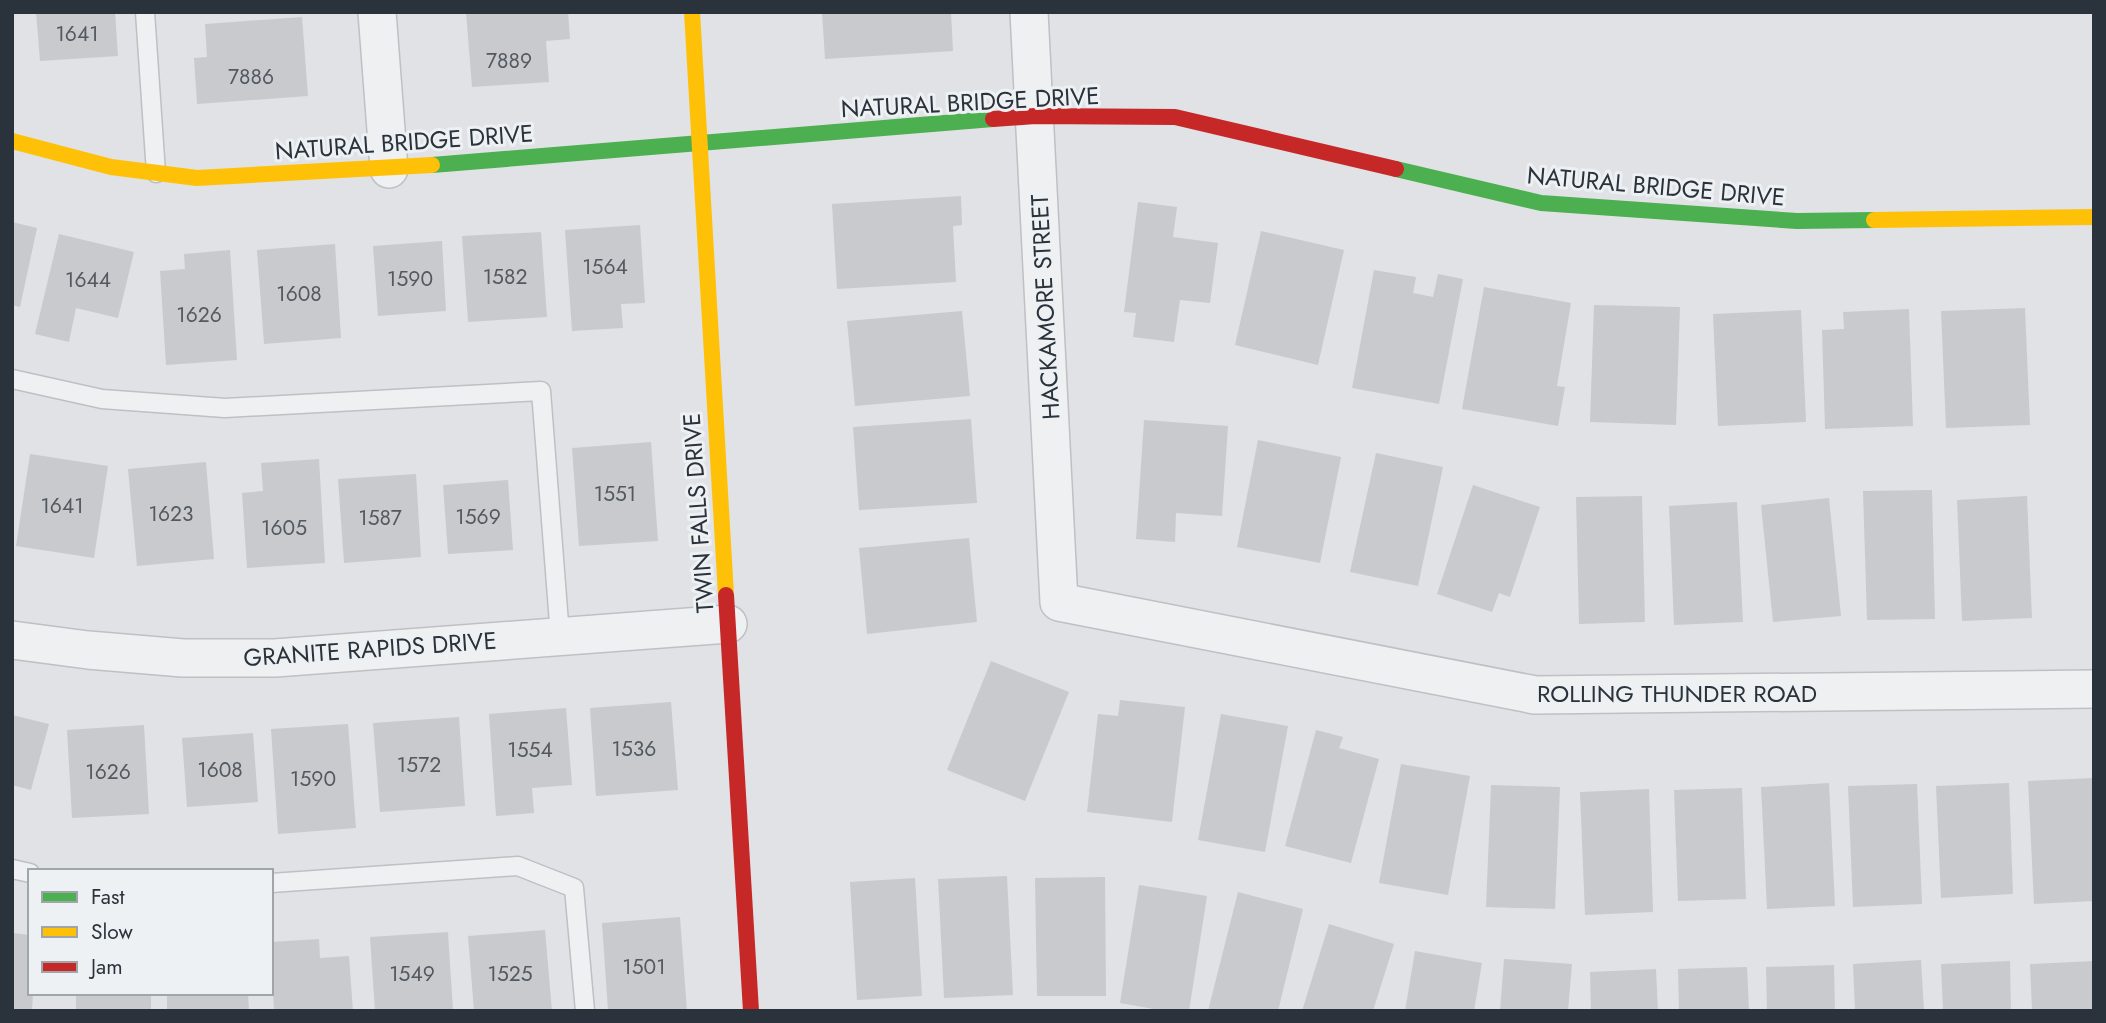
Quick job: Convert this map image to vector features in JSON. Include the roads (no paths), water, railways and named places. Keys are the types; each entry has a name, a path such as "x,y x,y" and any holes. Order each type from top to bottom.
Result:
{"street":[{"path":"377,12 389,169"},
{"name":"TWIN FALLS DRIVE","path":"692,12 751,1011"},
{"name":"HACKAMORE STREET","path":"1028,12 1059,601"},
{"name":"NATURAL BRIDGE DRIVE","path":"12,141 111,167 197,178 389,169 1035,116 1175,117 1541,202 1797,221 2094,217"},
{"name":"ROLLING THUNDER ROAD","path":"1059,601 1535,695 2094,689"},
{"name":"GRANITE RAPIDS DRIVE","path":"12,640 88,650 183,657 275,658 728,624"}],"lane":[{"path":"145,12 156,173"},
{"path":"12,379 102,399 225,408 541,391 560,636"},
{"path":"273,883 518,866 574,888 585,1011"}]}
